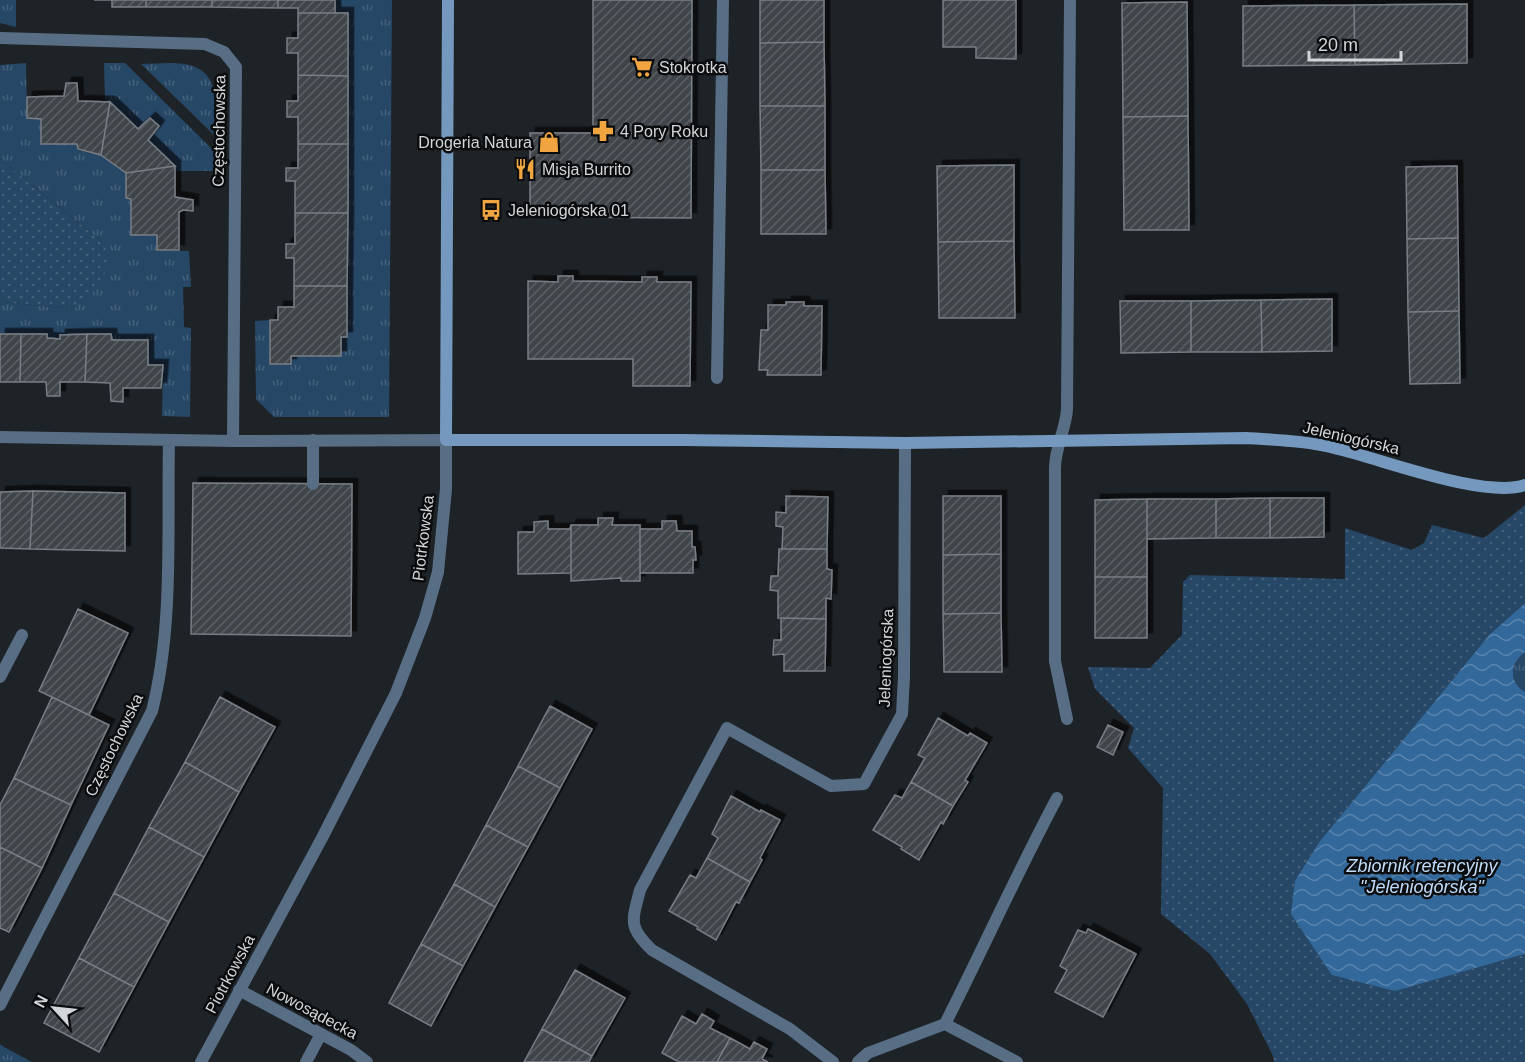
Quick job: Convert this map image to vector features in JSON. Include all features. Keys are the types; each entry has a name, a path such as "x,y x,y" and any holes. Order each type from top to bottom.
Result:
{"street":[{"name":"Piotrkowska","path":"201,1062 322,838 396,693 425,618 438,572 446,489 448,0"},
{"path":"717,378 723,0"},
{"path":"1067,719 1055,661 1055,457 1066,422 1067,409 1070,0"},
{"name":"Częstochowska","path":"0,38 205,44 224,52 236,67 233,441"},
{"path":"0,437 233,441 446,440"},
{"name":"Jeleniogórska","path":"446,440 905,443 1247,438 1284,440 1336,448 1468,484 1495,487 1525,485"},
{"name":"Częstochowska","path":"0,1005 152,711 159,684 166,600 169,440"},
{"path":"313,440 313,484"},
{"name":"Jeleniogórska","path":"833,1062 790,1029 652,950 637,936 633,918 640,890 727,728 831,786 864,784 902,714 905,443"},
{"path":"0,677 22,635"},
{"path":"858,1062 868,1053 945,1024 1057,798"},
{"name":"Nowosądecka","path":"239,990 351,1050 367,1062"},
{"path":"945,1024 1017,1062"},
{"path":"306,1062 321,1034"}],"green space":[{"path":"0,0 16,0 16,27 0,23"},
{"path":"335,0 392,0 389,417 274,417 256,399 255,321 270,320 271,364 290,364 291,356 341,356 341,337 347,337 348,76 335,13"},
{"path":"26,63 27,118 41,119 41,143 77,144 78,150 101,155 126,173 126,198 131,199 132,235 157,235 157,250 189,251 191,287 183,287 184,327 191,328 190,417 162,416 163,366 148,365 112,340 110,334 61,335 60,339 47,338 47,334 0,334 0,302 74,309 102,242 0,159 0,65"},
{"path":"104,63 125,63 214,151 214,171 175,171 175,166 148,140 152,133 142,124 138,129 110,102 105,102"},
{"path":"141,64 183,64 201,70 208,77 214,91 214,135"},
{"path":"0,159 102,242 111,259 98,287 74,309 0,302"},
{"path":"1525,505 1525,603 1490,634 1320,841 1394,991 1525,954 1525,1062 1274,1062 1247,1004 1210,954 1161,914 1163,788 1128,748 1134,728 1095,689 1088,667 1150,668 1182,635 1183,582 1190,575 1345,579 1345,528 1412,550 1424,543 1432,525 1484,538"},
{"path":"1525,652 1525,692 1516,683 1513,672 1516,661"},
{"path":"0,1044 4,1047 32,1062 0,1062"}],"water":[{"name":"Zbiornik retencyjny \"Jeleniogórska\"","path":"1525,603 1525,652 1516,661 1513,672 1516,683 1525,692 1525,954 1395,991 1332,975 1291,914 1295,881 1320,841 1490,634"}],"building":[{"path":"112,0 146,0 146,7 112,7"},
{"path":"146,0 212,0 212,7 146,7"},
{"path":"212,0 278,0 278,8 212,7"},
{"path":"278,0 335,0 335,13 298,13 298,8 278,8"},
{"name":"Stokrotka","path":"593,0 692,0 691,218 530,217 530,133 593,133"},
{"path":"760,0 824,0 824,42 760,43"},
{"path":"943,0 1016,0 1016,59 976,58 976,47 943,47"},
{"path":"1187,2 1188,116 1123,117 1122,3"},
{"path":"1467,4 1467,63 1355,65 1354,5"},
{"path":"1354,5 1355,65 1243,66 1243,6"},
{"path":"298,13 348,13 348,76 298,75 298,53 287,53 287,38 298,38"},
{"path":"824,42 825,106 760,106 760,43"},
{"path":"298,75 348,76 348,144 298,144 298,117 287,117 287,101 298,101"},
{"path":"66,83 77,83 78,101 110,102 101,155 78,149 77,144 41,144 41,119 27,118 27,97 64,96"},
{"path":"110,102 138,129 150,118 159,126 148,140 175,166 126,173 101,155"},
{"path":"760,106 825,106 825,170 761,170"},
{"path":"1188,116 1189,230 1124,230 1123,117"},
{"path":"298,144 348,144 348,213 295,213 295,181 286,181 286,168 298,168"},
{"path":"1014,165 1014,241 938,242 937,166"},
{"path":"175,166 175,197 193,200 193,211 179,212 179,250 157,250 157,235 131,235 131,199 126,198 126,173"},
{"path":"1457,166 1458,238 1407,239 1406,167"},
{"path":"761,170 825,170 826,234 761,234"},
{"path":"295,213 348,213 347,286 294,286 294,258 286,258 286,244 295,244"},
{"path":"1458,238 1459,311 1408,312 1407,239"},
{"path":"1014,241 1015,318 939,318 938,242"},
{"path":"558,276 573,276 573,281 642,282 642,277 657,277 657,282 691,282 690,386 633,386 633,359 528,359 528,281 558,282"},
{"path":"294,286 347,286 347,337 341,337 341,356 291,356 291,364 270,364 270,320 278,320 278,307 294,307"},
{"path":"1332,299 1332,351 1262,352 1261,300"},
{"path":"1261,300 1262,352 1191,352 1191,301"},
{"path":"1120,301 1191,301 1191,352 1121,353"},
{"path":"786,302 804,302 804,306 822,306 821,375 767,375 768,370 759,370 761,330 768,330 768,305 786,305"},
{"path":"1459,311 1460,383 1410,384 1408,312"},
{"path":"0,334 21,334 20,382 0,382"},
{"path":"21,334 47,334 47,338 60,339 60,335 87,334 85,382 60,382 60,396 47,396 46,382 20,382"},
{"path":"87,334 111,334 112,340 148,340 148,365 163,365 161,388 123,388 123,402 111,401 110,383 85,382"},
{"path":"193,483 352,484 351,636 191,634"},
{"path":"33,491 125,493 125,551 30,549"},
{"path":"33,491 30,549 0,548 0,492"},
{"path":"786,496 828,497 827,549 782,549 783,527 776,526 776,512 786,513"},
{"path":"943,496 1001,496 1001,554 943,555"},
{"path":"1270,498 1324,498 1324,537 1270,538"},
{"path":"1270,498 1270,538 1216,538 1216,499"},
{"path":"1147,499 1216,499 1216,538 1147,539"},
{"path":"1147,499 1147,577 1095,577 1095,500"},
{"path":"598,518 613,518 612,525 640,525 640,581 621,581 621,578 571,581 571,525 598,525"},
{"path":"548,521 548,529 570,529 571,525 571,573 518,574 518,532 534,532 534,522"},
{"path":"662,521 676,521 677,531 692,531 692,547 695,547 696,560 693,560 693,573 640,573 640,529 662,529"},
{"path":"779,549 827,549 827,569 832,570 831,599 826,598 826,619 778,618 778,591 770,590 771,576 778,576"},
{"path":"1001,554 1001,613 943,614 943,555"},
{"path":"1095,577 1147,577 1147,638 1095,638"},
{"path":"78,609 128,633 89,715 39,691"},
{"path":"1001,613 1002,672 944,672 943,614"},
{"path":"781,618 826,619 825,671 784,671 784,654 773,655 774,640 781,640"},
{"path":"52,697 109,725 71,805 14,778"},
{"path":"220,697 275,727 239,792 185,762"},
{"path":"550,706 592,729 560,788 518,766"},
{"path":"938,718 968,736 970,733 987,743 965,780 968,782 953,806 911,782 925,758 918,755"},
{"path":"1108,725 1123,732 1113,755 1097,747"},
{"path":"185,762 239,792 204,857 149,827"},
{"path":"518,766 560,788 528,847 486,825"},
{"path":"14,778 71,805 42,868 0,847 0,805"},
{"path":"911,782 953,806 919,860 873,830 895,795 902,798"},
{"path":"731,796 780,820 750,882 707,858 718,838 712,834"},
{"path":"486,825 528,847 495,907 454,884"},
{"path":"149,827 204,857 169,922 114,893"},
{"path":"0,847 42,868 9,932 0,928"},
{"path":"707,858 750,882 739,903 736,902 716,940 669,911 690,875 696,878"},
{"path":"454,884 495,907 463,966 421,944"},
{"path":"114,893 169,922 134,987 79,958"},
{"path":"1088,929 1136,954 1103,1017 1055,992 1067,970 1060,966 1078,930 1086,933"},
{"path":"421,944 463,966 431,1026 389,1003"},
{"path":"79,958 134,987 99,1052 44,1023"},
{"path":"575,970 625,998 592,1056 542,1029"},
{"path":"702,1014 714,1021 710,1028 730,1038 717,1062 679,1062 662,1053 682,1016 696,1024"},
{"path":"542,1029 592,1056 589,1062 524,1062"},
{"path":"730,1038 750,1049 754,1042 767,1049 762,1059 768,1062 717,1062"}],"place":[{"name":"Stokrotka","path":"642,67"},
{"name":"4 Pory Roku","path":"603,131"},
{"name":"Drogeria Natura","path":"549,142"},
{"name":"Misja Burrito","path":"525,169"},
{"name":"Jeleniogórska 01","path":"491,210"}]}
